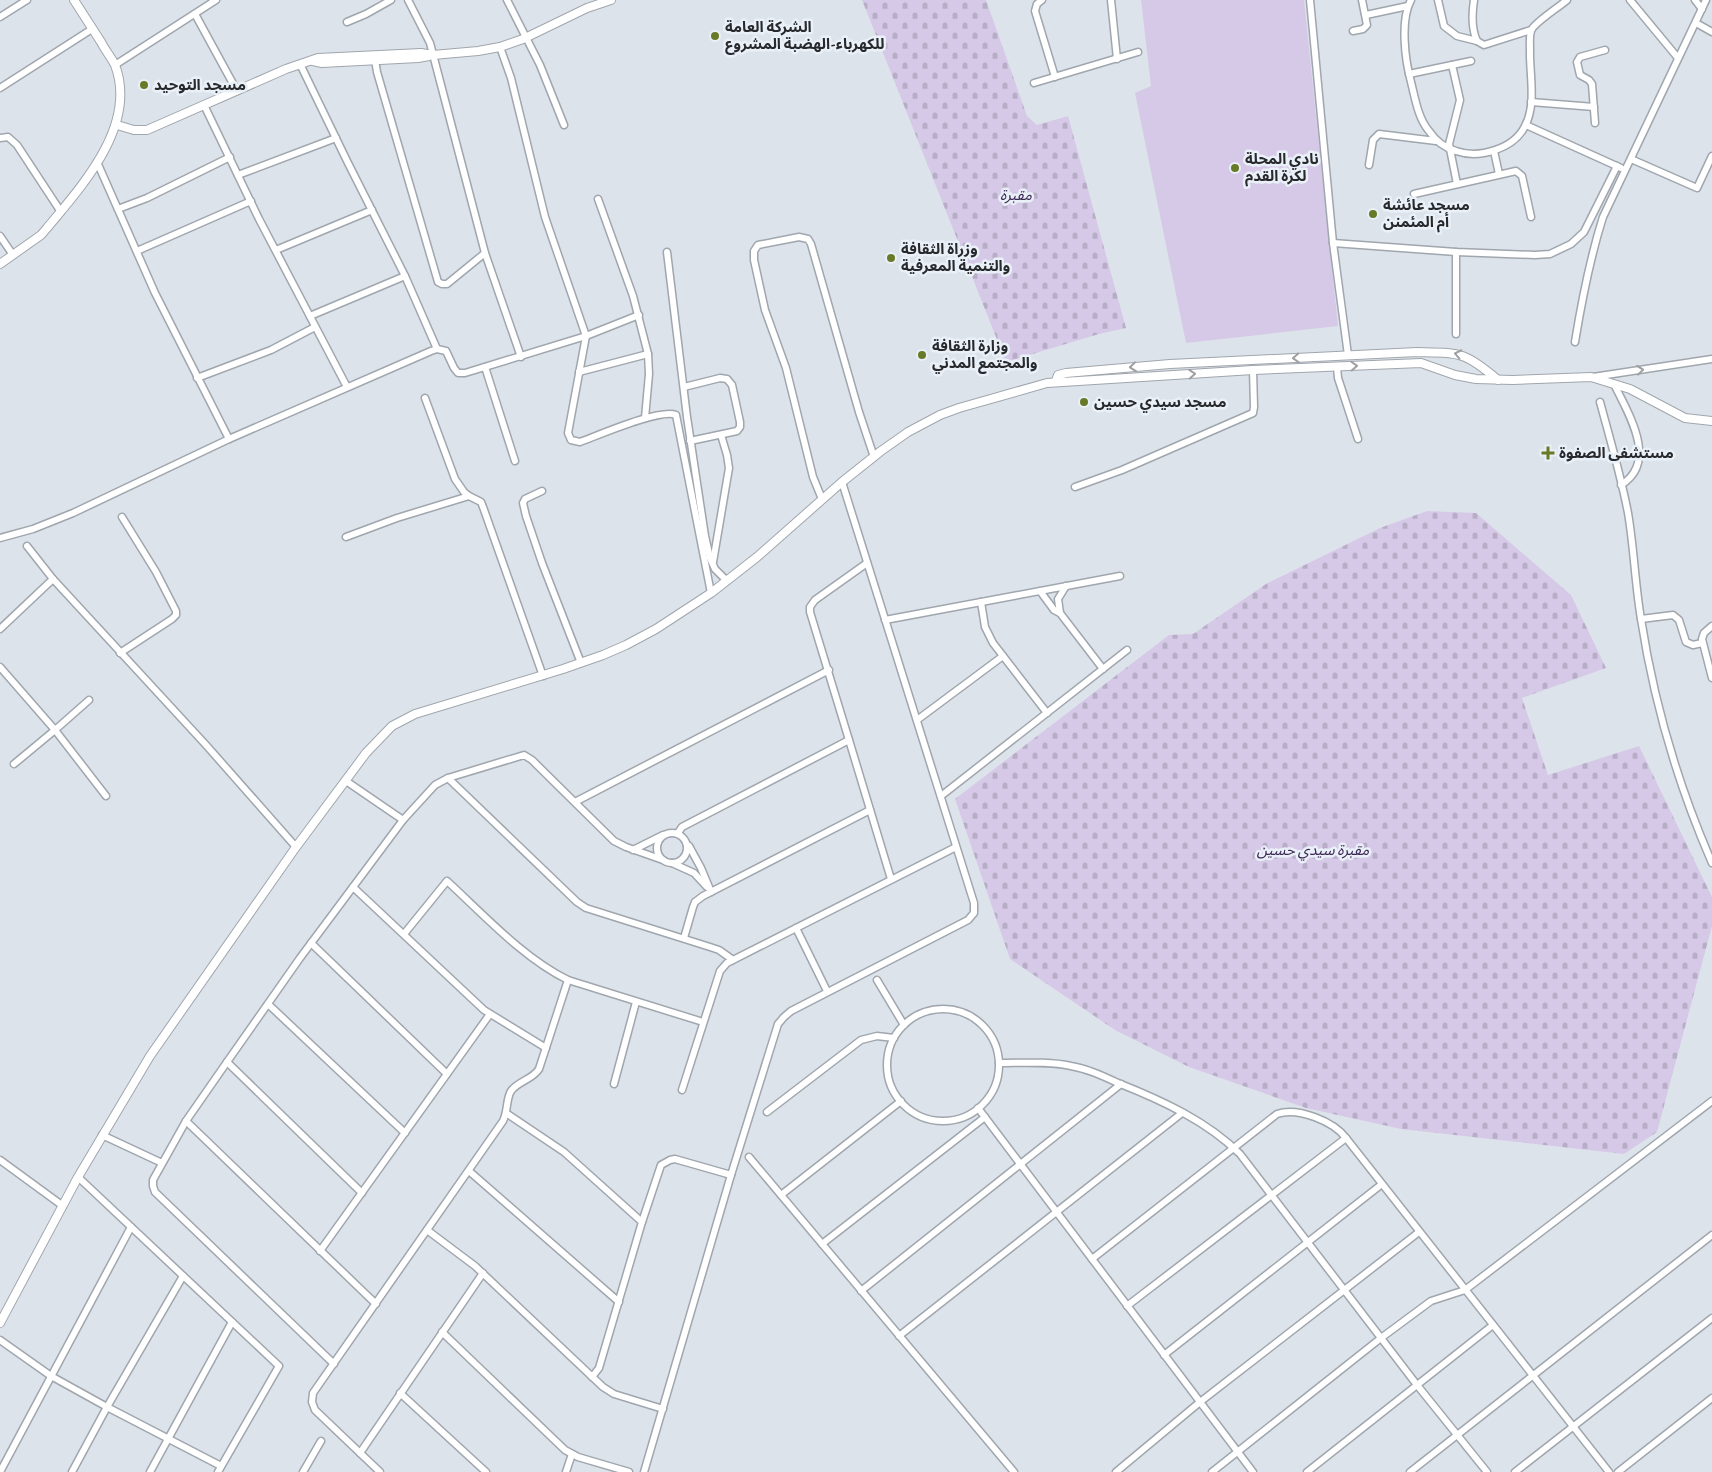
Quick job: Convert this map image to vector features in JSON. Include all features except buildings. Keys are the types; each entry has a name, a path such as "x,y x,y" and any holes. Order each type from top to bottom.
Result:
{"street":[{"path":"1,15 27,0"},
{"path":"0,264 41,235 61,212 97,162 116,125 120,104 120,86 114,65 74,0"},
{"path":"114,65 195,14 208,2 216,0"},
{"path":"347,22 391,0"},
{"path":"408,0 428,37 485,253 521,357"},
{"path":"508,0 527,37 564,124"},
{"path":"313,60 322,63 418,58 500,47 527,37 587,8 612,0"},
{"path":"1042,0 1037,4 1034,11 1055,77"},
{"path":"1110,0 1117,59"},
{"path":"1310,0 1333,243 1348,355"},
{"path":"1353,31 1366,27 1366,16 1362,0"},
{"path":"1438,0 1441,20 1444,26 1457,36 1477,41 1484,45 1531,30 1567,0"},
{"path":"1474,0 1471,14 1477,41"},
{"path":"1630,0 1678,58"},
{"path":"1695,0 1702,9"},
{"path":"1575,342 1592,252 1604,217 1706,0"},
{"path":"1366,16 1410,3"},
{"path":"1410,3 1405,19 1405,40 1409,74 1421,118 1427,130 1436,140 1450,150 1472,154 1494,151 1512,142 1526,126 1531,102 1531,30"},
{"path":"195,14 237,91"},
{"path":"1696,23 1712,32"},
{"path":"0,88 92,29"},
{"path":"500,47 511,78 545,217 586,336 568,434 571,440 580,442 645,418 670,412 676,415 711,593"},
{"path":"1595,123 1592,84 1580,74 1577,62 1580,57 1605,50"},
{"path":"1034,83 1138,52"},
{"path":"116,125 134,130 147,130 300,64 321,57 425,53 433,55"},
{"path":"375,60 438,282 447,284 485,253"},
{"path":"1409,74 1471,61"},
{"path":"300,64 405,276 438,348"},
{"path":"1452,65 1460,100 1450,140 1450,150 1457,184"},
{"path":"1531,102 1594,107"},
{"path":"204,105 347,387"},
{"path":"1526,126 1625,170"},
{"path":"1369,165 1374,140 1378,134 1436,140"},
{"path":"0,138 8,137 16,145 61,212"},
{"path":"238,175 336,138"},
{"path":"1494,151 1499,174"},
{"path":"1630,159 1697,188 1712,156"},
{"path":"118,208 147,198 230,157"},
{"path":"97,162 155,293 228,439"},
{"path":"1333,243 1456,252 1550,254 1562,249 1584,232 1617,166"},
{"path":"1414,194 1513,171 1521,174 1531,218"},
{"path":"598,199 639,315 648,354 649,374 645,418"},
{"path":"137,251 251,201"},
{"path":"276,250 372,210"},
{"path":"0,236 13,256"},
{"path":"822,498 813,477 786,368 765,310 754,260 754,250 758,245 799,237 808,239 811,244 874,457"},
{"path":"667,252 690,441 705,536 715,569 727,581"},
{"path":"1456,252 1456,334"},
{"path":"310,316 405,276"},
{"path":"0,538 33,529 73,513 228,439 438,348 446,351 458,373 521,357 586,336 639,315"},
{"path":"197,378 271,350 315,327"},
{"path":"1417,352 1422,363"},
{"path":"1056,381 1058,376 1066,373 1170,364 1417,352 1455,352 1477,362 1498,380"},
{"path":"579,372 648,354"},
{"path":"0,1323 78,1177 150,1056 296,847 366,753 384,733 404,719 581,663 626,645 664,624 727,581 757,557 822,498 908,432 940,415 1013,392 1056,381 1422,363 1462,377 1498,380 1591,377 1712,359"},
{"path":"485,367 515,461"},
{"path":"1337,367 1338,378 1358,439"},
{"path":"1075,487 1122,470 1253,413 1253,370"},
{"path":"1591,377 1630,390 1685,418 1712,421"},
{"path":"684,387 727,378 732,385 740,422 740,427 737,431 690,441"},
{"path":"1614,384 1636,429 1639,460 1636,471 1630,479 1621,485"},
{"path":"425,398 455,479 469,496 480,502 483,507 543,676"},
{"path":"1600,402 1621,485 1630,531 1641,619 1653,682 1675,767 1712,863"},
{"path":"713,563 729,468 720,435"},
{"path":"644,1472 731,1175 778,1024 791,1011 970,918 974,913 974,903 842,482"},
{"path":"542,492 525,499 523,503 542,563 581,663"},
{"path":"346,537 397,518 469,496"},
{"path":"120,653 176,615 176,611 156,572 122,517"},
{"path":"27,546 120,653 206,745 296,847"},
{"path":"867,563 815,600 810,607 811,618 829,670 891,879"},
{"path":"885,620 1120,576"},
{"path":"0,629 53,578"},
{"path":"1060,613 1058,599 1066,586"},
{"path":"1040,591 1054,610 1060,613 1103,669"},
{"path":"981,602 983,619 988,635 1047,713"},
{"path":"1641,619 1674,615 1679,620 1686,642 1693,645 1702,643"},
{"path":"1712,626 1704,633 1702,643 1712,678"},
{"path":"941,796 1127,650"},
{"path":"917,720 1003,656"},
{"path":"0,667 55,730 106,796"},
{"path":"575,802 829,670"},
{"path":"14,764 89,700"},
{"path":"678,833 682,827 849,740"},
{"path":"334,1364 155,1192 153,1180 186,1121 311,943 403,820 434,785 448,778 524,755 532,760 620,845 672,863 694,873 711,892"},
{"path":"448,778 577,902 586,908 719,950 733,960"},
{"path":"346,781 403,820"},
{"path":"684,938 696,902 711,892 870,810"},
{"path":"633,850 665,834 678,833 685,839 701,868 711,892"},
{"path":"663,860 657,847 665,834"},
{"path":"672,863 685,857 687,844"},
{"path":"682,1090 720,971 727,963 956,847"},
{"path":"404,934 447,881 522,950 542,965 568,980 704,1022"},
{"path":"353,887 478,1005 546,1048"},
{"path":"796,928 828,991"},
{"path":"311,943 448,1074"},
{"path":"380,1472 318,1414 312,1402 313,1394 468,1171 506,1113 511,1091 536,1073 568,980"},
{"path":"877,980 904,1025"},
{"path":"614,1084 636,1002"},
{"path":"268,1004 405,1134"},
{"path":"939,1009 959,1011 976,1020 990,1035 998,1053 998,1072 990,1096 978,1108 959,1118 938,1120 917,1114 901,1101 895,1093 888,1075 888,1056 894,1038 904,1025 920,1014 939,1009"},
{"path":"320,1251 490,1014"},
{"path":"767,1112 861,1040 877,1036 894,1038"},
{"path":"227,1062 362,1193"},
{"path":"999,1063 1055,1064 1072,1066 1092,1072 1152,1097 1182,1113 1234,1147 1417,1385 1487,1472"},
{"path":"861,1291 1121,1084"},
{"path":"781,1195 901,1101"},
{"path":"1212,1472 1381,1338 1431,1301 1466,1290 1712,1101"},
{"path":"978,1108 1252,1472"},
{"path":"1092,1259 1273,1117 1286,1112 1295,1112 1328,1122 1335,1126 1346,1138 1609,1472"},
{"path":"506,1113 564,1152 642,1222"},
{"path":"899,1336 1182,1113"},
{"path":"822,1244 985,1117"},
{"path":"186,1121 376,1304"},
{"path":"102,1135 162,1163"},
{"path":"1127,1306 1346,1138"},
{"path":"749,1157 1014,1472"},
{"path":"592,1377 599,1368 658,1170 665,1162 675,1159 731,1175"},
{"path":"0,1160 62,1206"},
{"path":"468,1171 619,1302"},
{"path":"0,1340 51,1376 168,1438 220,1469 279,1366 78,1177"},
{"path":"1164,1355 1382,1184"},
{"path":"0,1472 131,1227"},
{"path":"427,1230 482,1273 603,1387 614,1394 663,1409"},
{"path":"1116,1472 1200,1402 1419,1232"},
{"path":"1410,1472 1712,1235"},
{"path":"360,1453 482,1273"},
{"path":"72,1472 184,1276"},
{"path":"1514,1472 1712,1318"},
{"path":"150,1472 232,1322"},
{"path":"1308,1472 1493,1325"},
{"path":"442,1332 558,1444 572,1454 629,1472"},
{"path":"400,1393 486,1472"},
{"path":"1618,1472 1712,1398"},
{"path":"303,1472 321,1441"},
{"path":"566,1472 572,1454"}],"green space":[{"name":"مقبرة","path":"862,0 986,0 1027,116 1037,125 1068,116 1126,328 1099,334 1006,362"},
{"name":"نادي المحلة لكرة القدم","path":"1141,0 1304,0 1338,326 1186,343 1135,93 1151,86"},
{"name":"مقبرة سيدي حسين","path":"1427,511 1476,513 1571,595 1606,668 1522,698 1548,775 1639,746 1712,897 1712,926 1657,1132 1624,1154 1401,1129 1306,1108 1189,1067 1115,1030 1010,959 955,799 1169,635 1193,634 1266,584 1380,528"}],"place":[{"name":"الشركة العامة للكهرباء-الهضبة المشروع","path":"715,36"},
{"name":"مسجد التوحيد","path":"144,85"},
{"name":"نادي المحلة لكرة القدم","path":"1235,168"},
{"name":"مسجد عائشة أم المئمنن","path":"1373,214"},
{"name":"وزراة الثقافة والتنمية المعرفية","path":"891,258"},
{"name":"وزارة الثقافة والمجتمع المدني","path":"922,355"},
{"name":"مسجد سيدي حسين","path":"1084,402"},
{"name":"مستشفى الصفوة","path":"1548,453"}]}
